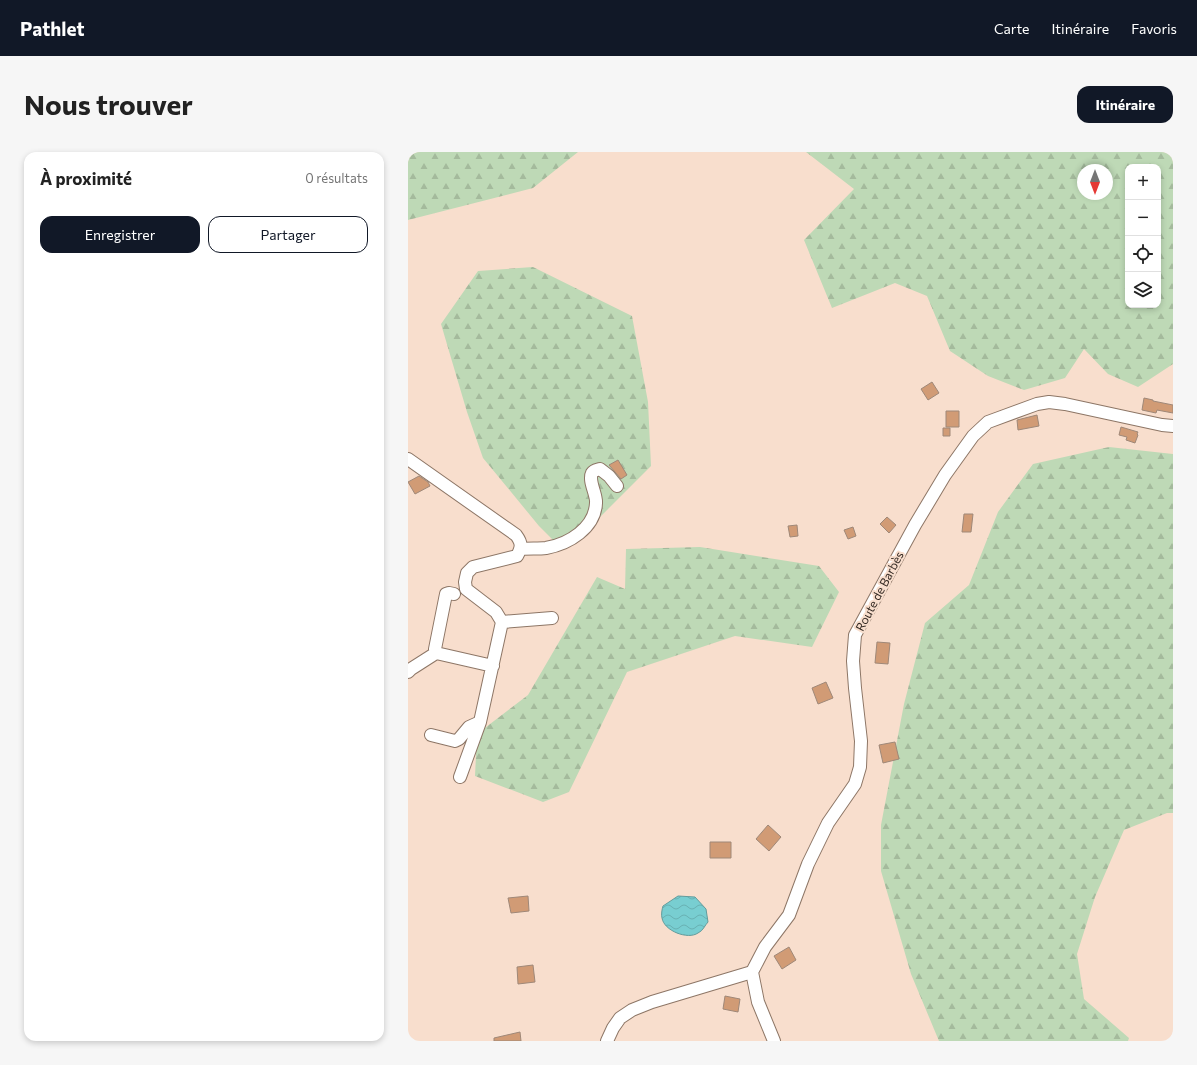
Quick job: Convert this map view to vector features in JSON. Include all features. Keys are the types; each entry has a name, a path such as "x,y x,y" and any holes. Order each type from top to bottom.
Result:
{"street":[{"name":"Route de Barbès","path":"752,972 765,947 789,915 811,858 828,823 855,784 860,767 861,741 854,688 853,661 855,635 915,525 945,475 973,436 988,422 1037,404 1049,402 1173,426"},
{"path":"408,459 516,535 521,542 521,549 517,556 473,567 467,573 465,582 466,589 496,612 502,622 480,722 460,777"},
{"path":"521,549 546,548 564,542 580,534 592,518 597,503 591,479 592,473 595,470 600,469 609,476 617,486"},
{"path":"436,653 435,649 446,594 454,594"},
{"path":"502,622 552,618"},
{"path":"408,672 436,653 493,666"},
{"path":"431,735 455,741 459,739 469,727 480,722"},
{"path":"607,1041 620,1018 632,1010 652,1002 752,972 758,1002 774,1041"}],"green space":[{"path":"408,152 578,152 533,188 408,220"},
{"path":"806,152 1173,152 1173,364 1138,387 1108,374 1084,349 1065,378 1024,390 988,376 950,351 927,296 895,283 832,308 804,240 854,189"},
{"path":"533,267 632,316 648,402 651,466 600,517 557,544 539,526 483,458 467,412 441,324 478,271"},
{"path":"1109,447 1173,454 1173,813 1167,813 1124,830 1095,897 1077,954 1084,999 1129,1038 1128,1041 939,1041 911,974 881,871 881,825 904,704 925,623 969,585 998,512 1033,464"},
{"path":"700,547 819,566 839,592 812,647 735,636 627,672 569,792 543,802 475,776 477,734 528,695 597,577 625,589 626,549"}],"water":[{"path":"678,896 695,897 706,909 708,922 700,932 694,935 683,935 667,927 664,923 662,918 663,906"}],"building":[{"path":"932,382 939,393 928,400 921,389"},
{"path":"1144,398 1173,405 1173,413 1157,410 1156,413 1142,410"},
{"path":"946,411 959,411 959,427 946,427"},
{"path":"1037,415 1039,426 1018,430 1017,420"},
{"path":"1121,427 1138,432 1135,443 1126,440 1127,437 1119,435"},
{"path":"943,428 950,428 950,436 943,436"},
{"path":"618,460 627,475 621,479 609,465"},
{"path":"419,476 428,482 430,486 415,494 408,482"},
{"path":"964,514 973,514 971,532 962,532"},
{"path":"887,517 896,525 889,533 880,524"},
{"path":"797,525 798,536 790,537 788,526"},
{"path":"853,527 856,536 848,539 844,530"},
{"path":"877,642 890,643 888,664 875,663"},
{"path":"826,682 833,698 818,704 812,688"},
{"path":"895,742 899,759 883,763 879,745"},
{"path":"768,825 781,837 769,851 756,839"},
{"path":"710,842 731,842 731,858 710,858"},
{"path":"528,896 529,911 511,913 508,898"},
{"path":"789,947 796,960 782,969 774,956"},
{"path":"533,965 535,982 518,984 517,967"},
{"path":"725,996 740,999 738,1012 723,1009"},
{"path":"520,1032 521,1041 494,1041 494,1038"}]}
